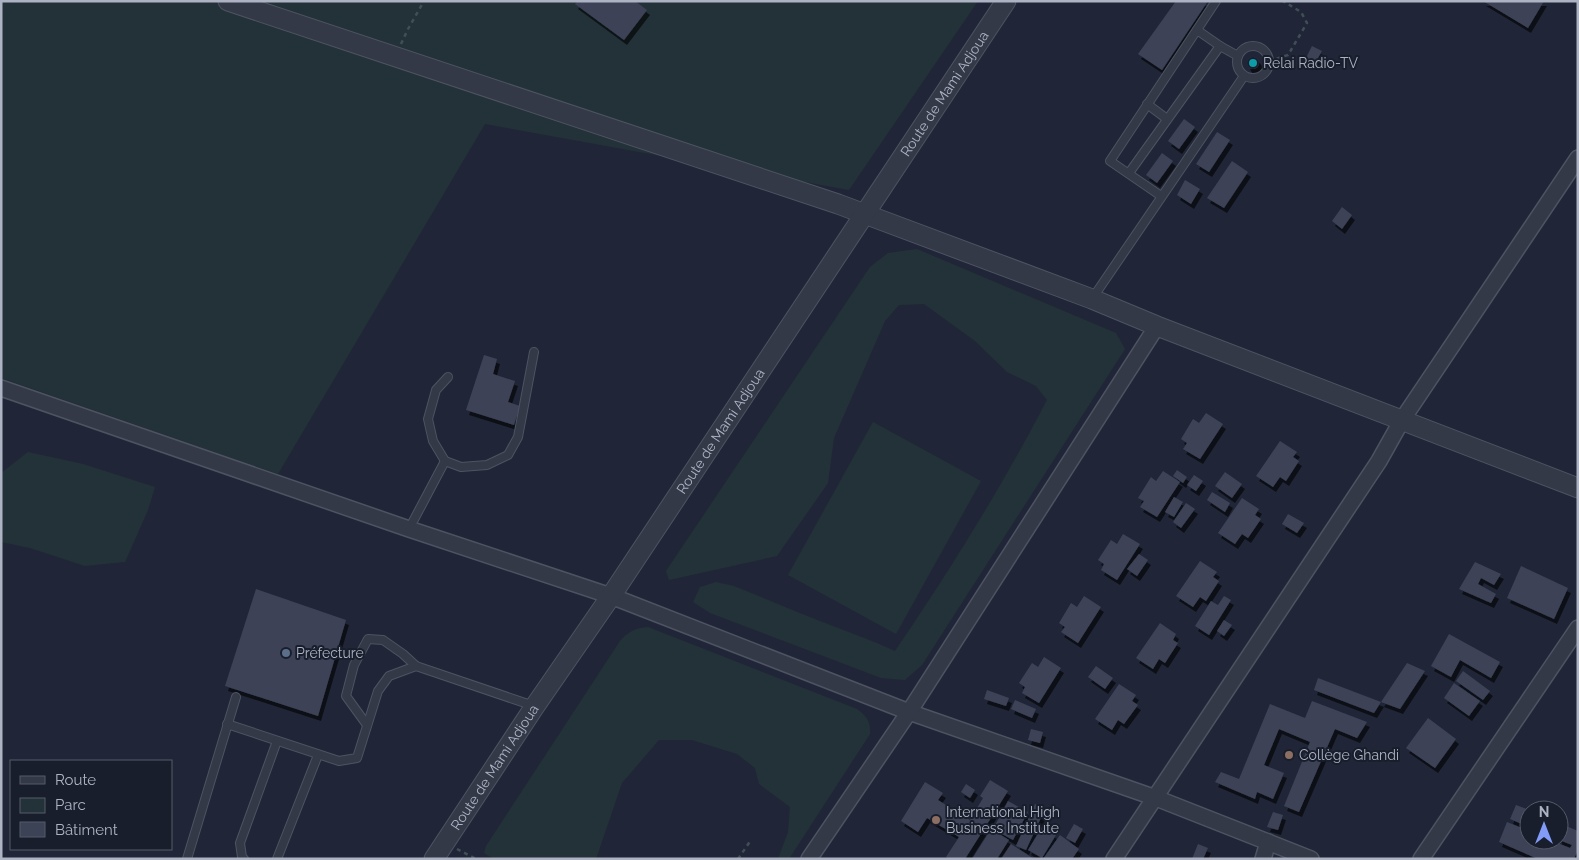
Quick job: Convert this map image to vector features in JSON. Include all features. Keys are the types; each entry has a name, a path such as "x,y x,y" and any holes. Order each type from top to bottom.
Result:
{"street":[{"path":"228,1 864,214 1092,299 1578,488"},
{"name":"Route de Mami Adjoua","path":"434,859 1006,1"},
{"path":"1114,859 1379,460 1402,420 1578,158"},
{"path":"809,859 909,712 1158,326"},
{"path":"1,388 409,529 611,596 909,712 1156,798 1311,859"},
{"path":"1421,859 1578,628"},
{"path":"1263,859 1268,842"}],"lane":[{"path":"1161,196 1110,161 1216,1"},
{"path":"1197,30 1238,56"},
{"path":"1129,173 1220,46"},
{"path":"1248,47 1258,47 1266,52 1269,61 1266,71 1259,77 1254,78 1244,76 1237,65 1238,56 1248,47"},
{"path":"1092,299 1244,76"},
{"path":"1147,104 1167,119"},
{"path":"448,377 436,390 428,419 433,441 445,461 461,467 488,465 508,455 518,437 534,352"},
{"path":"409,529 445,461"},
{"path":"367,726 346,696 354,665 368,639 383,640 416,666 535,706"},
{"path":"227,724 339,761 357,758 378,691 389,676 416,666"},
{"path":"187,859 236,697"},
{"path":"244,859 240,843 277,741"},
{"path":"276,859 318,755"}],"path":[{"path":"396,57 408,29 424,1"},
{"path":"1269,61 1288,54 1307,23 1301,12 1283,1"},
{"path":"738,859 751,840"},
{"path":"444,843 476,859"}],"green space":[{"path":"1,1 978,1 849,190 485,124 278,474 1,378"},
{"path":"917,249 1116,333 1125,349 922,665 905,680 881,678 710,613 693,602 700,587 716,582 734,586 895,651 975,528 1047,400 1036,386 1007,372 975,341 924,304 899,305 885,321 834,438 828,483 777,556 669,580 666,571 870,267 888,253"},
{"path":"873,422 981,481 896,634 788,575"},
{"path":"28,452 83,464 155,487 148,510 125,562 85,566 30,548 1,542 1,473"},
{"path":"648,627 857,709 867,719 870,726 870,734 789,859 778,859 788,832 790,807 759,784 755,768 737,754 692,740 659,740 622,783 596,859 494,859 484,853 486,846 620,641 632,631"}],"building":[{"path":"577,1 635,1 647,10 624,40 575,4"},
{"path":"1176,1 1208,1 1162,70 1138,54"},
{"path":"1483,1 1544,1 1528,28"},
{"path":"1312,46 1322,51 1314,65 1305,60"},
{"name":"Relai Radio-TV","path":"1251,57 1255,57 1259,63 1255,69 1251,69 1247,65 1247,61"},
{"path":"1184,119 1195,127 1179,149 1168,141"},
{"path":"1217,132 1230,140 1209,172 1196,164"},
{"path":"1162,153 1173,161 1157,183 1146,175"},
{"path":"1232,161 1248,172 1224,208 1207,198"},
{"path":"1185,180 1200,189 1191,204 1177,195"},
{"path":"1342,207 1352,215 1342,229 1332,221"},
{"path":"484,355 497,359 493,374 515,381 508,402 520,406 514,425 466,410"},
{"path":"1206,413 1223,424 1200,459 1183,449 1187,443 1181,439 1193,419 1199,423"},
{"path":"1280,441 1297,452 1293,457 1299,461 1286,481 1280,477 1273,487 1256,476"},
{"path":"1177,470 1187,477 1183,483 1173,476"},
{"path":"1163,471 1180,482 1157,517 1140,507 1144,501 1138,498 1151,477 1156,481"},
{"path":"1225,472 1242,484 1232,498 1215,486"},
{"path":"1194,475 1203,481 1196,491 1187,485"},
{"path":"1212,492 1230,503 1225,512 1207,500"},
{"path":"1174,497 1183,502 1174,517 1165,512"},
{"path":"1242,498 1259,509 1255,515 1261,519 1248,538 1242,534 1235,544 1218,533"},
{"path":"1186,503 1195,509 1181,528 1173,522"},
{"path":"1288,514 1304,523 1297,533 1282,524"},
{"path":"1123,534 1140,544 1117,580 1101,570 1104,564 1098,560 1111,540 1117,544"},
{"path":"1139,554 1148,560 1137,576 1127,569"},
{"path":"1200,561 1217,572 1213,577 1219,581 1206,601 1200,597 1193,607 1176,596"},
{"path":"1475,562 1501,574 1494,585 1481,578 1478,584 1496,594 1491,603 1459,589"},
{"path":"1521,566 1568,588 1554,619 1507,598"},
{"name":"Préfecture","path":"256,589 346,620 318,716 225,686"},
{"path":"1084,596 1101,607 1078,643 1061,632 1065,627 1059,623 1071,603 1077,607"},
{"path":"1224,596 1231,600 1209,635 1195,626 1211,601 1218,605"},
{"path":"1224,620 1232,625 1224,636 1217,631"},
{"path":"1160,623 1176,634 1173,640 1178,643 1165,663 1159,659 1153,669 1136,658"},
{"path":"1449,634 1500,662 1491,678 1460,660 1451,677 1431,666"},
{"path":"1044,657 1061,668 1039,703 1022,693 1025,687 1019,683 1032,663 1038,667"},
{"path":"1407,663 1425,671 1400,709 1381,702"},
{"path":"1096,666 1113,678 1105,689 1088,677"},
{"path":"1463,671 1490,691 1483,700 1456,681"},
{"path":"1318,678 1381,702 1374,713 1314,690"},
{"path":"1454,683 1480,701 1469,716 1444,698"},
{"path":"1119,684 1136,695 1132,701 1138,705 1124,724 1118,720 1112,730 1095,719"},
{"path":"987,690 1009,698 1006,706 984,699"},
{"path":"1015,700 1036,709 1032,718 1011,709"},
{"path":"1312,701 1367,722 1357,738 1335,729 1299,812 1284,806 1310,742 1279,729 1264,765 1284,773 1273,799 1257,792 1255,799 1215,782 1221,772 1239,779 1270,704 1305,718"},
{"path":"1428,718 1456,739 1435,768 1406,748"},
{"path":"1031,729 1043,732 1040,743 1028,740"},
{"path":"990,780 1008,791 965,859 950,859 946,857 959,837 927,818 918,832 901,821 925,782 943,793 938,800 970,820 983,798 980,796"},
{"path":"966,784 975,790 970,798 961,792"},
{"path":"1008,801 1028,812 1013,840 993,829"},
{"path":"1035,804 1045,809 1026,850 1016,846"},
{"path":"1516,805 1519,806 1519,823 1510,819"},
{"path":"1273,812 1283,815 1278,830 1267,827"},
{"path":"1507,822 1519,827 1519,850 1569,850 1572,845 1569,844 1569,827 1578,831 1578,850 1574,859 1538,859 1499,842"},
{"path":"1074,824 1083,829 1075,843 1066,838"},
{"path":"1042,827 1056,835 1042,858 1028,850"},
{"path":"991,829 1009,840 997,859 972,859"},
{"path":"1060,835 1079,849 1072,859 1043,859"},
{"path":"1011,844 1025,853 1034,859 1001,859"},
{"path":"1198,844 1208,848 1203,859 1192,859"}],"place":[{"name":"Relai Radio-TV","path":"1253,63"},
{"name":"Préfecture","path":"286,653"},
{"name":"Collège Ghandi","path":"1289,755"},
{"name":"International High Business Institute","path":"936,820"}]}
